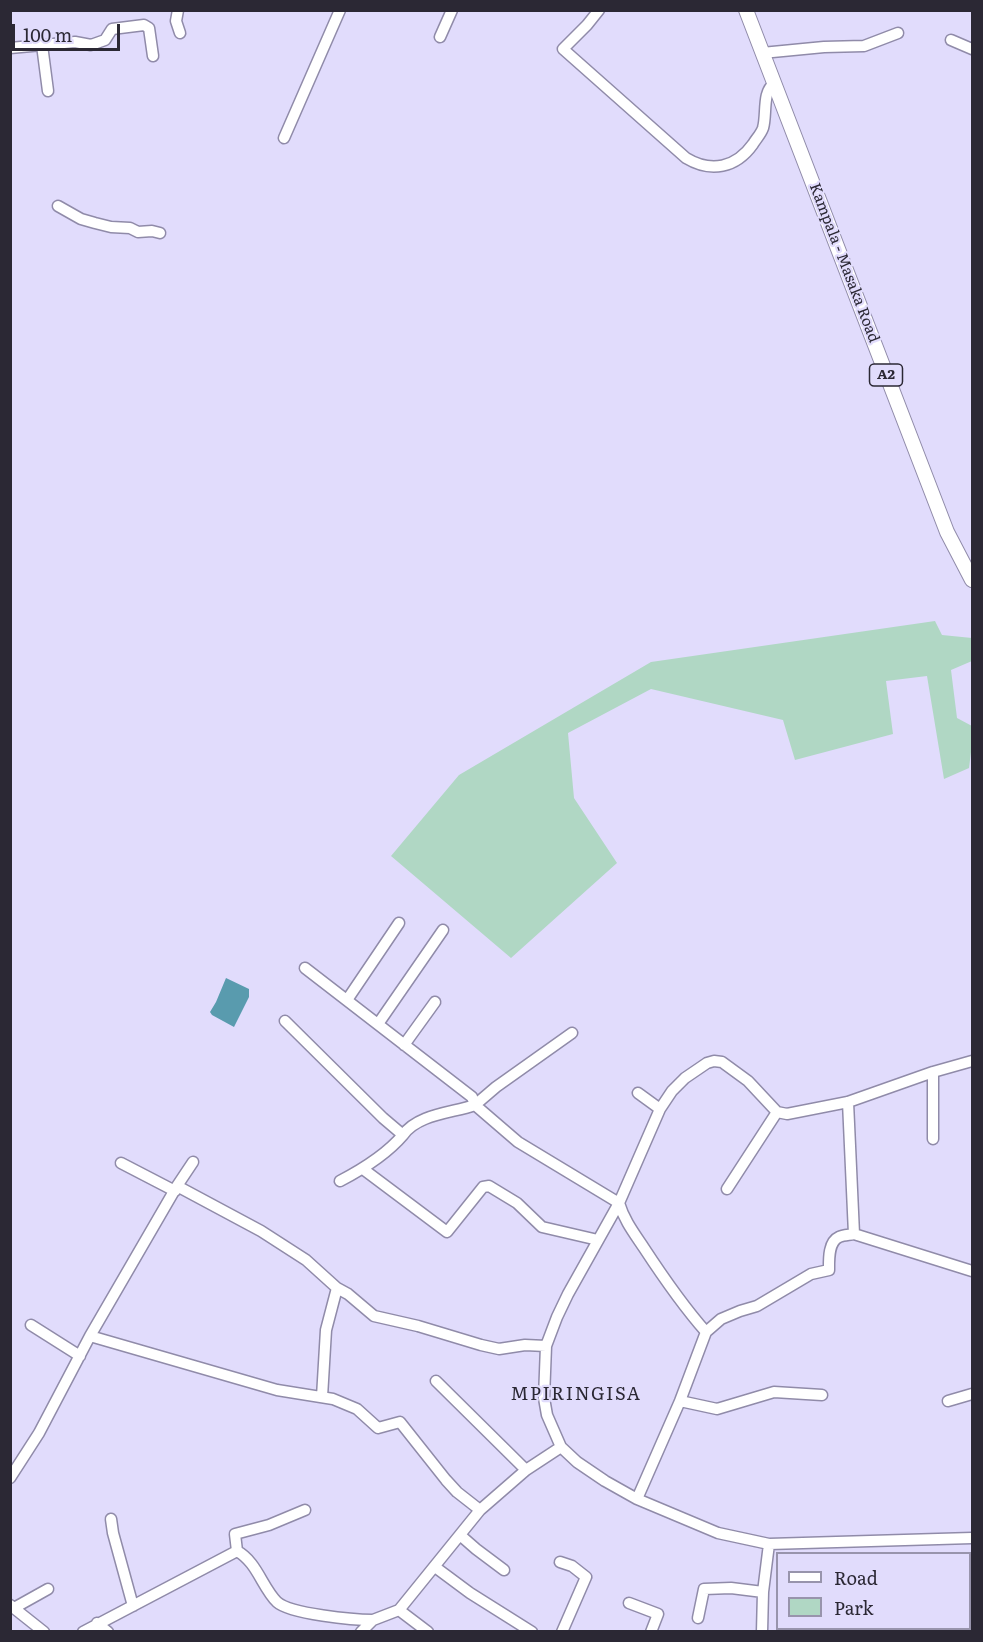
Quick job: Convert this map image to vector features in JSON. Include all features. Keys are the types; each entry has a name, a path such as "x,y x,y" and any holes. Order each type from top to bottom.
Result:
{"main road":[{"name":"Kampala - Masaka Road","path":"746,10 947,532 972,580"}],"street":[{"path":"178,10 176,21 180,33"},
{"path":"284,138 340,10"},
{"path":"440,36 452,10"},
{"path":"599,10 563,49 686,158 695,163 719,167 740,158 762,131 766,116 767,92 774,84"},
{"path":"10,48 75,42 91,45 105,40 112,29 144,25 149,28 153,56"},
{"path":"762,53 824,46 864,46 898,33"},
{"path":"951,40 972,49"},
{"path":"42,45 48,91"},
{"path":"58,206 88,221 111,227 130,228 138,232 160,233"},
{"path":"347,1000 399,923"},
{"path":"378,1024 443,930"},
{"path":"305,968 472,1097 475,1105 519,1142 619,1203 623,1217 654,1264 706,1332"},
{"path":"404,1045 435,1002"},
{"path":"285,1021 403,1135"},
{"path":"340,1181 363,1169 394,1145 409,1127 434,1116 475,1105 496,1087 572,1033"},
{"path":"972,1061 848,1102 787,1114 777,1112 748,1081 722,1062 707,1063 685,1078 672,1091 660,1109 619,1203 564,1301 546,1346 544,1398 547,1415 561,1447 578,1462 637,1499 718,1533 768,1545 972,1538"},
{"path":"933,1072 933,1139"},
{"path":"638,1093 660,1109"},
{"path":"848,1102 854,1234"},
{"path":"727,1189 777,1112"},
{"path":"10,1478 39,1433 90,1336 193,1162"},
{"path":"121,1164 176,1188 261,1231 306,1260 374,1316 418,1326 481,1346 499,1349 525,1345 546,1346"},
{"path":"363,1169 447,1232 483,1187 489,1186 517,1203 542,1227 598,1240"},
{"path":"637,1499 680,1401 706,1332 721,1319 758,1306 811,1274 829,1270 830,1249 839,1237 854,1234 972,1271"},
{"path":"322,1398 326,1330 338,1288"},
{"path":"31,1325 80,1356"},
{"path":"90,1336 277,1390 333,1398 357,1409 378,1428 400,1422 446,1480 480,1510"},
{"path":"436,1381 526,1470"},
{"path":"680,1401 717,1410 774,1392 822,1395"},
{"path":"948,1401 972,1394"},
{"path":"237,1551 247,1556 279,1604 304,1613 373,1620 399,1611 480,1510 526,1470 561,1447"},
{"path":"237,1551 235,1533 269,1525 305,1510"},
{"path":"111,1518 112,1533 133,1606"},
{"path":"460,1535 504,1570"},
{"path":"911,1552 912,1540"},
{"path":"762,1632 768,1545"},
{"path":"83,1632 237,1551"},
{"path":"560,1562 572,1566 586,1577 561,1632"},
{"path":"435,1567 470,1593 532,1632"},
{"path":"698,1618 704,1589 731,1588 763,1592"},
{"path":"44,1632 12,1607 48,1589"},
{"path":"629,1603 658,1614 651,1632"},
{"path":"399,1611 428,1632"},
{"path":"361,1632 373,1620"},
{"path":"98,1623 108,1632"}],"green space":[{"path":"935,621 942,635 972,638 972,661 951,670 957,718 972,726 969,768 944,779 927,676 886,681 893,734 795,760 783,720 651,689 568,733 574,798 617,863 511,958 391,856 459,775 651,662"}],"water":[{"path":"226,978 249,989 249,997 234,1027 210,1012"}],"district":[{"name":"MPIRINGISA","path":"576,1395"}]}
